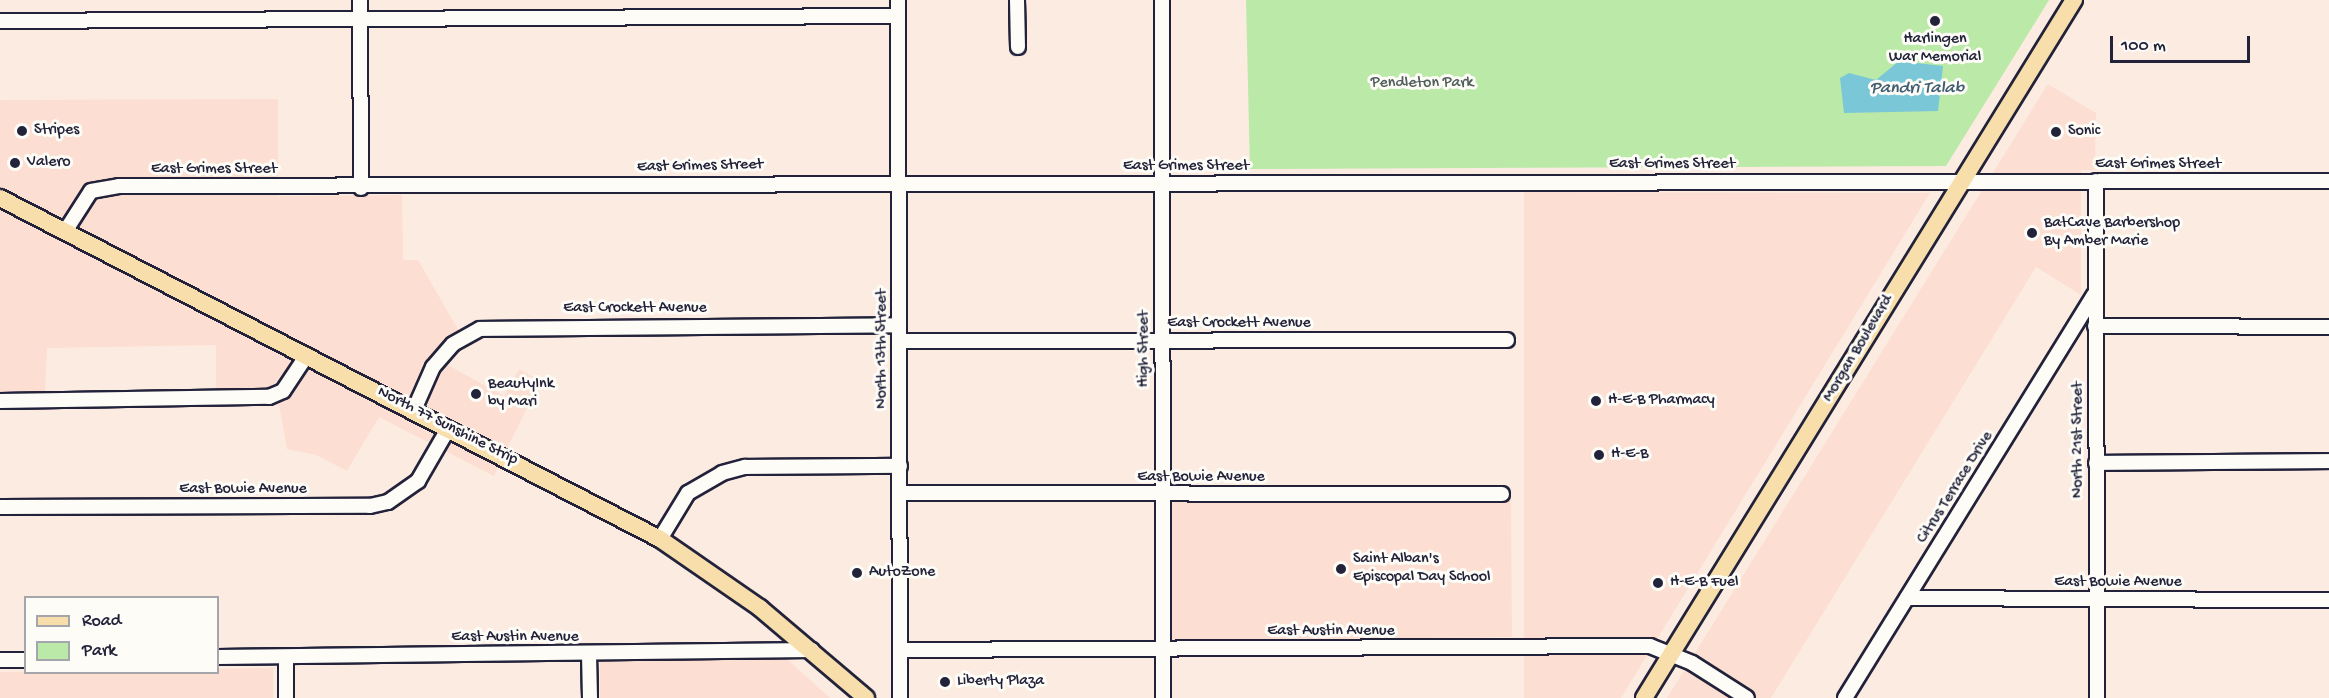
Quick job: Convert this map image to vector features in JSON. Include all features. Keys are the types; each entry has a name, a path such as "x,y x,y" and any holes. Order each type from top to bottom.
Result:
{"main road":[{"name":"Morgan Boulevard","path":"1644,698 2074,0"},
{"name":"North 77 Sunshine Strip","path":"0,198 660,539 812,650 866,698"}],"street":[{"path":"360,0 361,188"},
{"name":"North 13th Street","path":"898,0 900,698"},
{"path":"1017,0 1017,47"},
{"name":"High Street","path":"1162,0 1163,698"},
{"path":"0,21 898,16"},
{"name":"East Grimes Street","path":"66,231 83,198 99,187 361,188 899,181 1162,183 2329,181"},
{"name":"North 21st Street","path":"2096,181 2094,295 2097,698"},
{"name":"Citrus Terrace Drive","path":"1845,698 2094,295"},
{"name":"East Crockett Avenue","path":"414,410 433,367 453,344 480,329 899,325"},
{"path":"2095,326 2329,327"},
{"name":"East Crockett Avenue","path":"899,341 1507,340"},
{"path":"0,401 270,397 284,390 307,355"},
{"name":"East Bowie Avenue","path":"0,507 370,506 388,502 418,481 448,429"},
{"path":"2096,463 2329,461"},
{"path":"660,539 688,493 722,473 745,467 900,466"},
{"name":"East Bowie Avenue","path":"900,493 1502,494"},
{"name":"East Bowie Avenue","path":"1907,598 2329,600"},
{"name":"East Austin Avenue","path":"901,650 1650,646 1671,654 1747,698"},
{"name":"East Austin Avenue","path":"219,657 812,650"},
{"path":"589,654 590,698"},
{"path":"286,657 286,698"},
{"path":"0,660 24,660"}],"shaded area":[{"path":"2048,84 2096,113 2095,170 2081,170 2081,295 2036,267 1771,698 1667,698"},
{"path":"278,99 278,196 402,195 403,260 418,260 467,345 446,364 504,396 519,369 540,381 494,476 379,417 347,471 316,455 287,449 276,387 216,392 216,345 47,348 45,392 0,393 0,100"},
{"path":"1524,192 1930,193 1621,698 1524,698"},
{"name":"Saint Alban's Episcopal Day School","path":"1170,501 1511,501 1512,637 1171,641"},
{"path":"787,659 830,698 600,698 600,660"},
{"path":"273,668 273,698 0,698 0,672 219,674 219,669"}],"green space":[{"name":"Pendleton Park","path":"1246,0 2049,0 1946,166 1250,169"}],"water":[{"name":"Pandri Talab","path":"1899,61 1943,66 1938,111 1844,113 1840,78 1849,73 1876,80"}],"place":[{"name":"Harlingen War Memorial","path":"1935,21"},
{"name":"Stripes","path":"22,131"},
{"name":"Sonic","path":"2056,132"},
{"name":"Valero","path":"15,163"},
{"name":"BatCave Barbershop By Amber Marie","path":"2032,233"},
{"name":"BeautyInk by Mari","path":"476,394"},
{"name":"H-E-B Pharmacy","path":"1596,401"},
{"name":"H-E-B","path":"1599,455"},
{"name":"Saint Alban's Episcopal Day School","path":"1341,569"},
{"name":"AutoZone","path":"857,573"},
{"name":"H-E-B Fuel","path":"1658,583"},
{"name":"Liberty Plaza","path":"945,682"}]}
